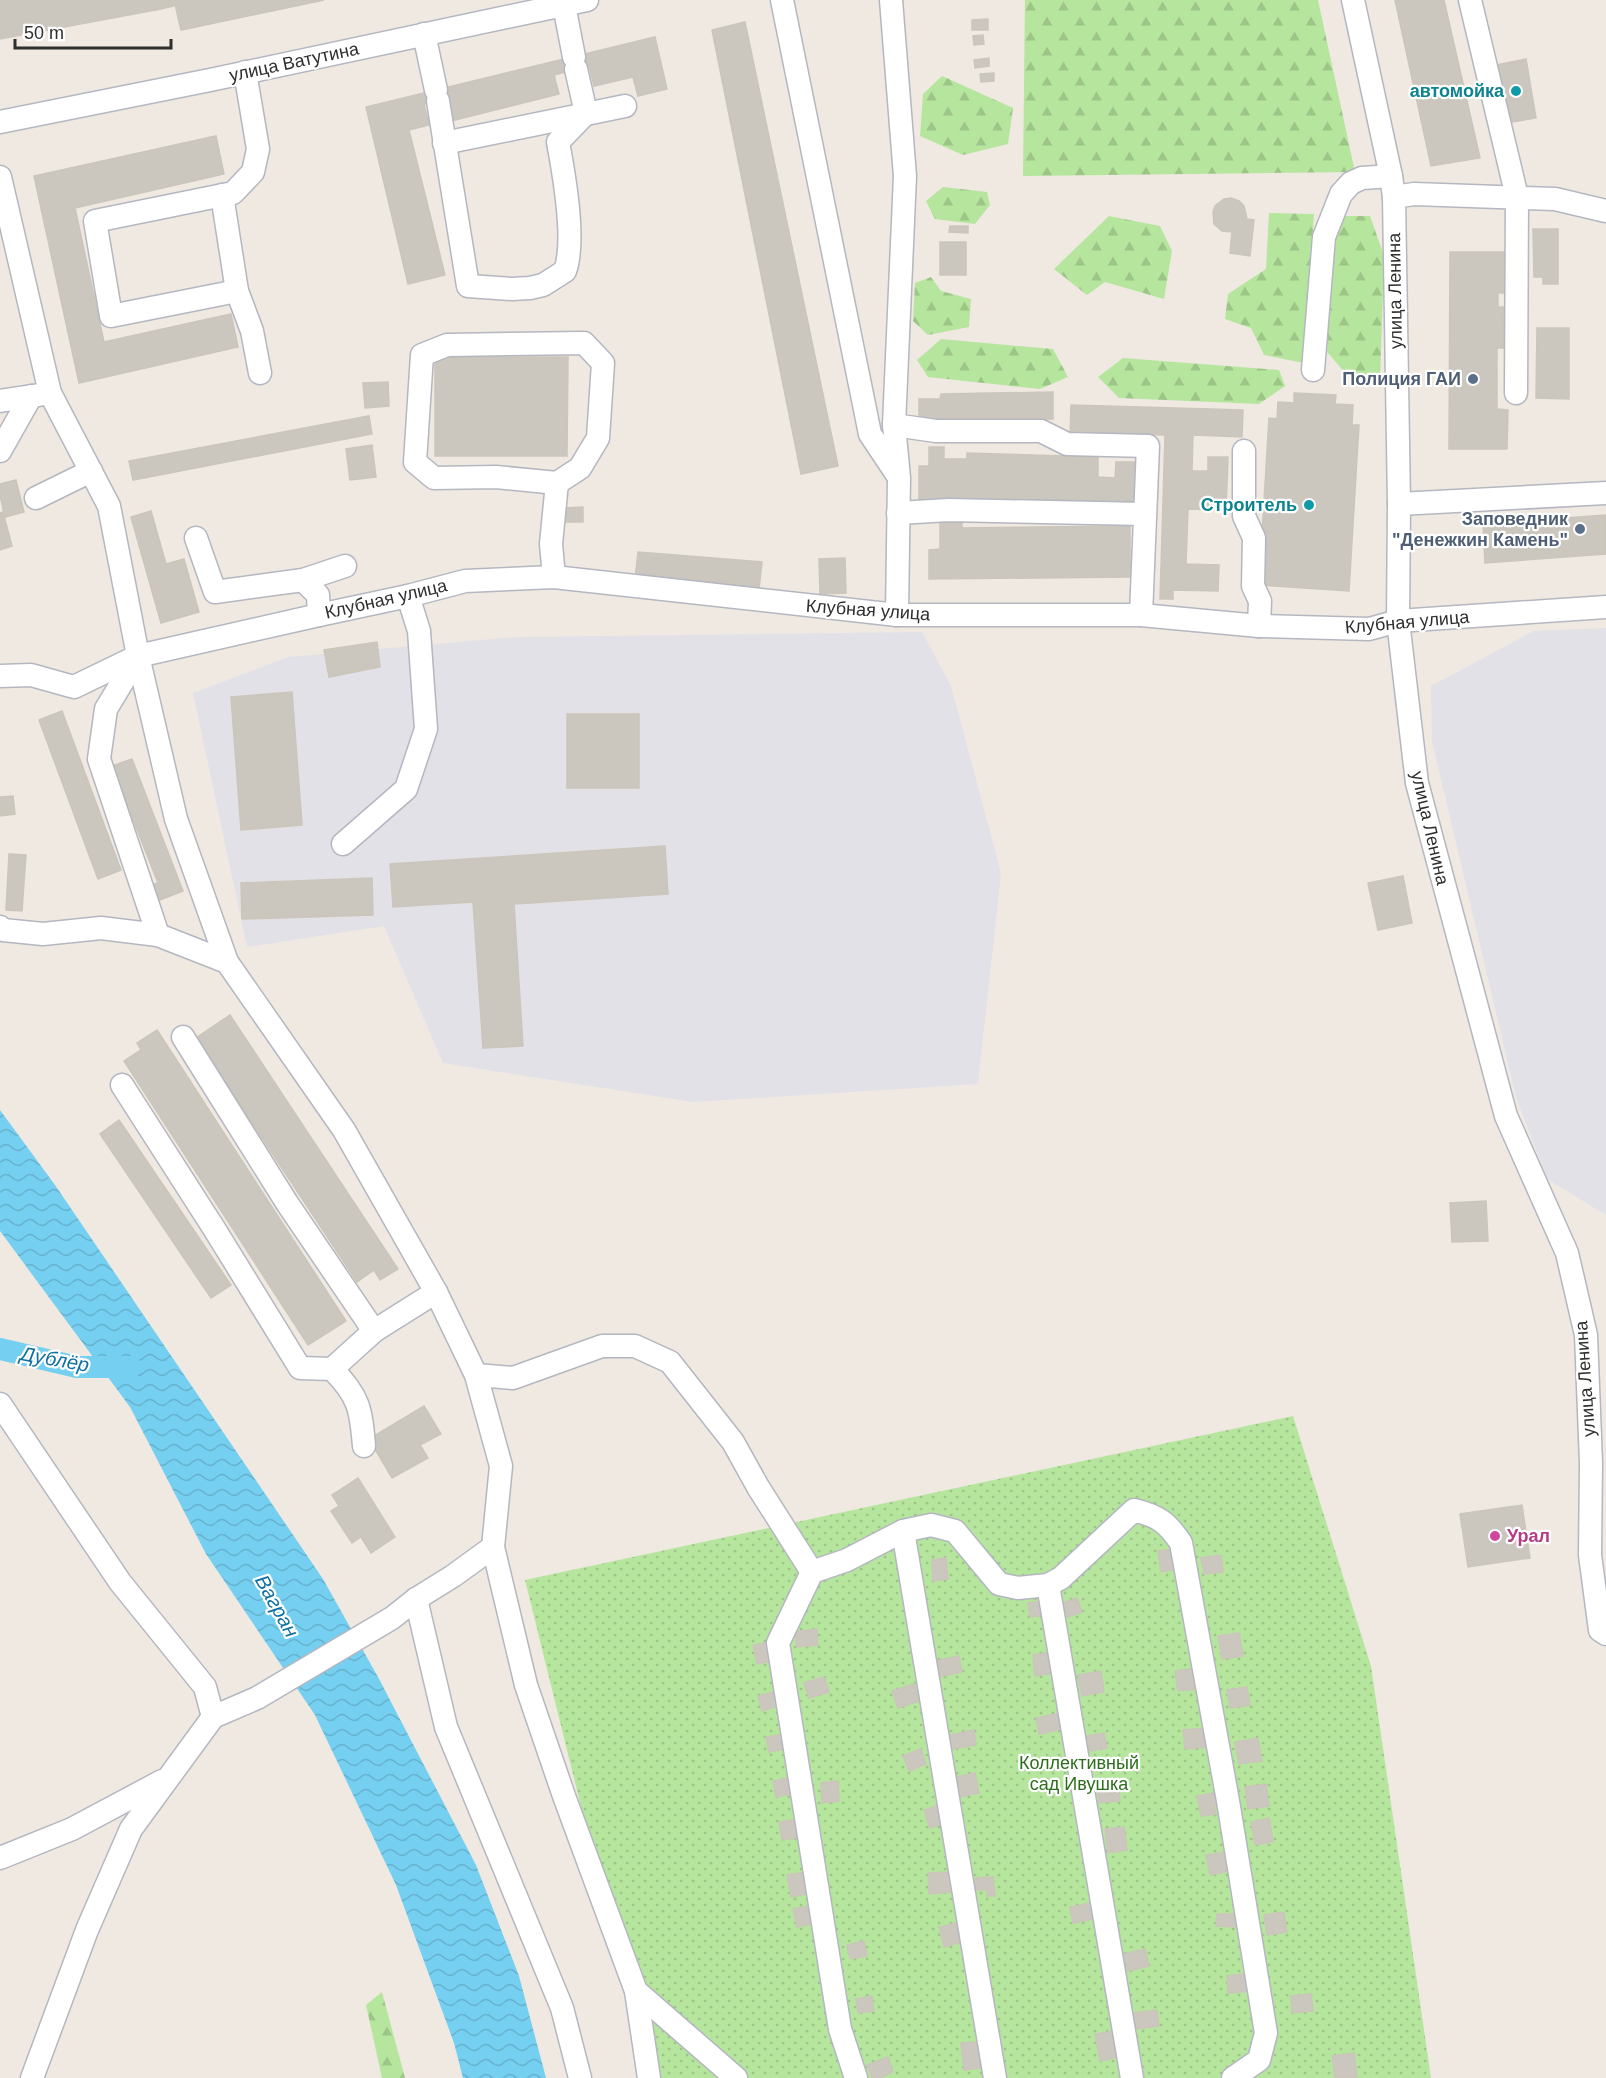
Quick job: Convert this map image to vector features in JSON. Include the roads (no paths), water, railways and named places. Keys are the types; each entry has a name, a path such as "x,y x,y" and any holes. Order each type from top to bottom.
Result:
{"street":[{"name":"улица Ватутина","path":"0,123 424,34 564,2 587,0"},
{"path":"782,0 870,434 899,478"},
{"path":"891,0 905,176 894,425 899,478 897,615"},
{"name":"улица Ленина","path":"1353,0 1393,186 1399,504 1398,621 1417,783 1506,1116 1567,1253 1586,1335 1591,1463 1590,1555 1600,1630 1606,1634"},
{"path":"1470,0 1517,197 1516,393"},
{"path":"564,2 586,113"},
{"path":"424,34 437,95 468,286 512,289 543,285 565,271 570,253 558,142 586,113"},
{"path":"237,291 111,315 95,221 233,193 253,172 258,149 244,72"},
{"path":"444,143 625,106"},
{"path":"0,177 40,395 91,471 109,506 138,656 176,819 227,962 344,1130 436,1292 476,1375 501,1466 494,1547 526,1684 564,1796 636,1991 649,2078"},
{"path":"1313,370 1324,237 1341,194 1351,183 1362,178 1414,194 1555,199 1606,211"},
{"path":"222,195 237,291 252,331 260,373"},
{"path":"584,343 603,363 598,438 580,468 557,483 496,477 434,478 415,462 422,355 447,345 584,343"},
{"path":"0,401 40,395"},
{"path":"0,451 40,395"},
{"path":"894,425 936,431 1041,431 1067,444 1148,446 1141,615"},
{"path":"1244,451 1244,516 1254,538 1253,586 1260,601 1259,626"},
{"path":"36,498 91,471"},
{"path":"554,578 551,544 557,483"},
{"path":"1399,504 1606,493"},
{"path":"898,513 949,510 1144,514"},
{"path":"196,538 215,592 303,580 345,566"},
{"name":"Клубная улица","path":"0,676 31,675 74,687 138,656 408,597 465,581 554,578 897,615 1141,615 1259,626 1369,629 1398,621 1606,607"},
{"path":"303,580 318,595 319,615"},
{"path":"343,844 406,789 426,729 419,631 408,597"},
{"path":"138,656 106,709 99,759 158,935"},
{"path":"0,927 3,930 43,934 101,928 158,935 227,962"},
{"path":"183,1036 287,1203 374,1331"},
{"path":"122,1085 300,1368 332,1369 346,1383 361,1411 364,1446"},
{"path":"332,1369 374,1331 436,1292"},
{"path":"476,1375 513,1378 602,1346 635,1346 670,1362 733,1442 758,1487 812,1572"},
{"path":"0,1404 120,1582 205,1687 213,1717"},
{"path":"856,2078 840,2030 778,1643 812,1572 847,1560 903,1532 931,1525 955,1531 999,1584 1018,1588 1048,1585 1061,1578 1134,1510 1154,1515 1171,1527 1181,1543 1228,1801 1266,2033 1259,2060 1233,2078"},
{"path":"903,1532 994,2078"},
{"path":"32,2078 87,1930 131,1829 213,1717 257,1698 392,1618 416,1599 494,1547"},
{"path":"1048,1585 1131,2078"},
{"path":"416,1599 446,1726 562,2008 580,2078"},
{"path":"0,1858 72,1829 168,1777"},
{"path":"636,1991 736,2078"}],"water":[{"name":"Вагран","path":"0,1110 55,1185 323,1579 378,1677 476,1865 519,1976 546,2078 463,2078 454,2043 396,1885 315,1715 206,1554 130,1407 0,1231"}],"waterway":[{"name":"Дублёр","path":"0,1349 77,1367 131,1367"}],"place":[{"name":"автомойка","path":"1516,91"},
{"name":"Полиция ГАИ","path":"1473,379"},
{"name":"Строитель","path":"1309,505"},
{"name":"Заповедник \"Денежкин Камень\"","path":"1580,529"},
{"name":"Урал","path":"1495,1536"}],"park label":[{"name":"Коллективный сад Ивушка","path":"1079,1773"}]}
